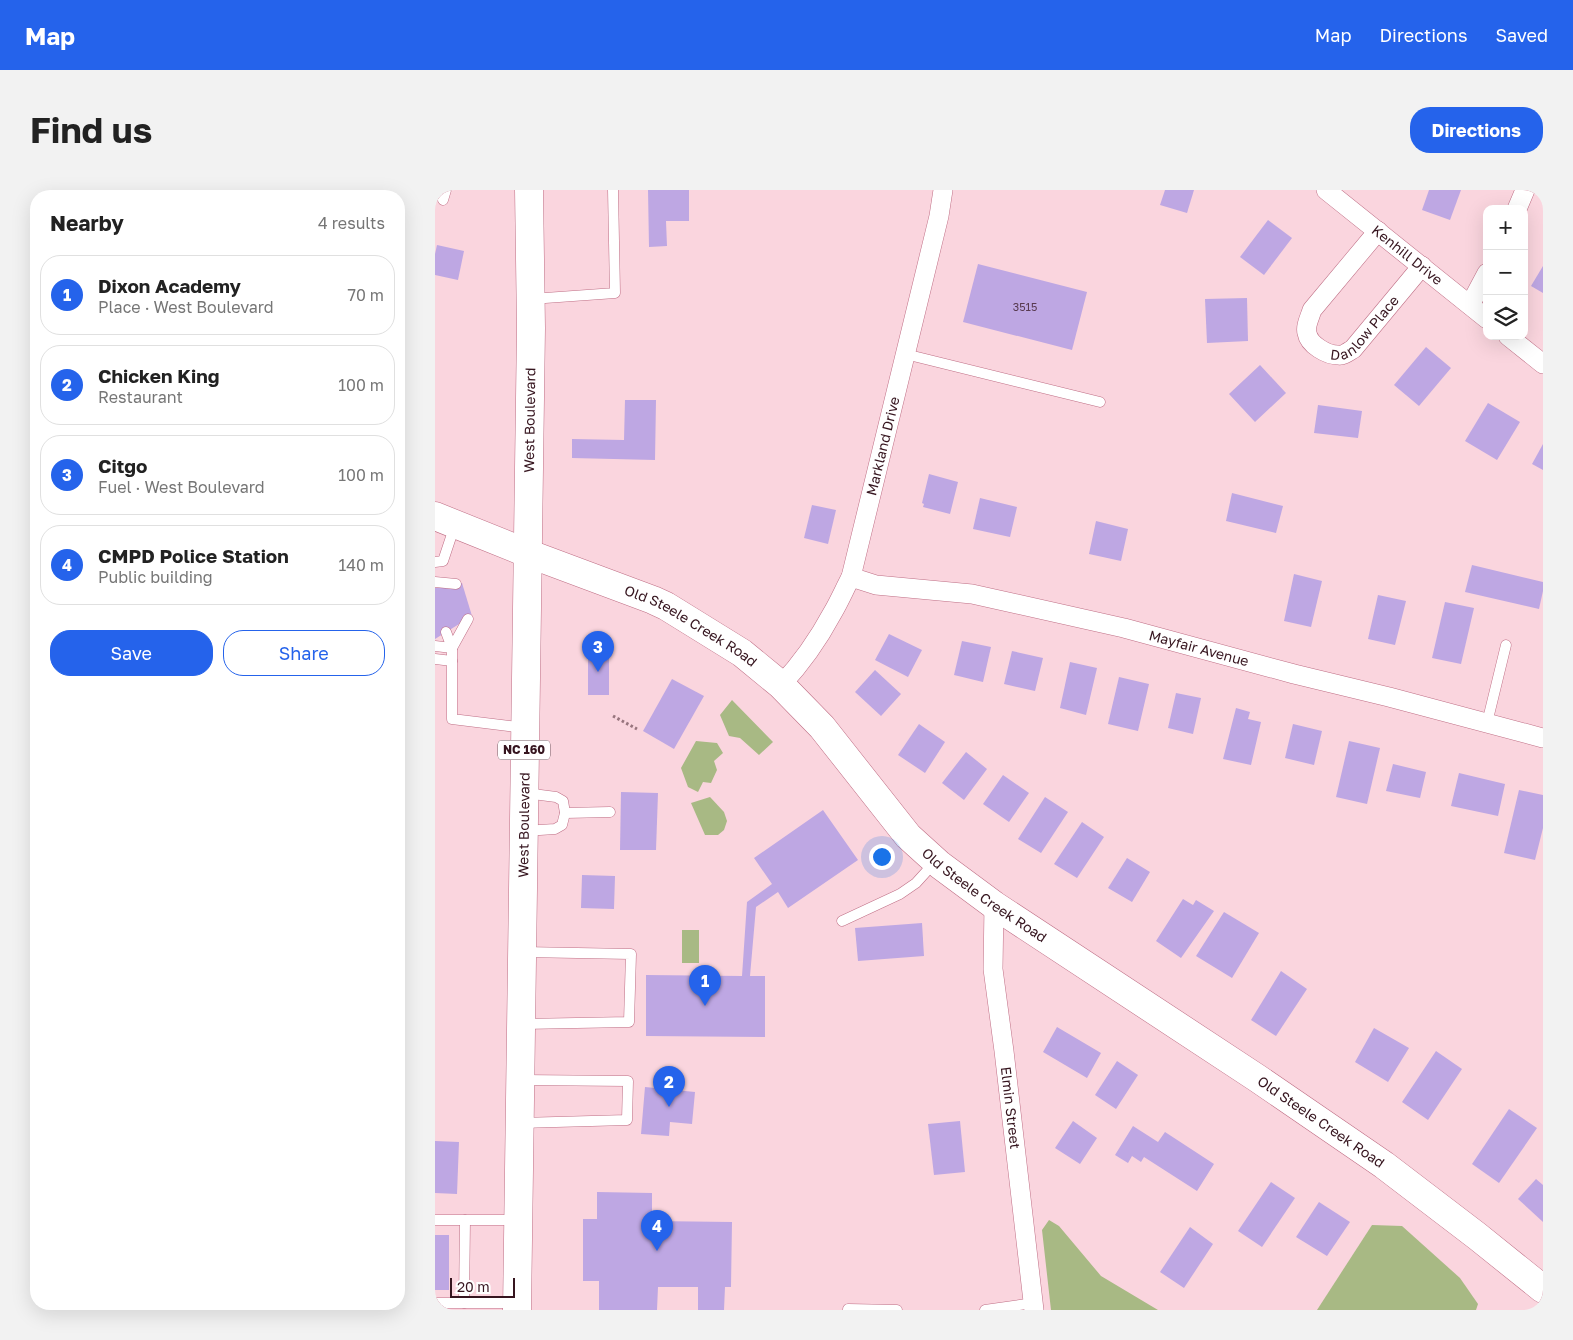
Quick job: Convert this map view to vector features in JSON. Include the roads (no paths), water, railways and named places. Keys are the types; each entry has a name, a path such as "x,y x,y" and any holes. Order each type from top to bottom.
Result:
{"main road":[{"name":"West Boulevard","path":"517,1306 530,299 529,190"},
{"name":"Old Steele Creek Road","path":"445,520 653,600 742,653 781,685 822,728 908,836 935,861 994,905 1257,1078 1384,1165 1543,1289"}],"street":[{"name":"Markland Drive","path":"781,685 793,673 821,633 851,577 939,216 943,190"},
{"name":"Kenhill Drive","path":"1327,190 1483,316"},
{"path":"1519,205 1525,190"},
{"name":"Danlow Place","path":"1378,231 1312,310 1307,326 1307,334 1310,340 1326,353 1340,356 1353,350 1421,266"},
{"path":"1470,305 1483,281"},
{"path":"1513,340 1543,364"},
{"name":"Mayfair Avenue","path":"851,577 876,585 973,594 1124,628 1543,738"},
{"name":"Elmin Street","path":"994,905 993,969 1033,1307"}],"lane":[{"path":"530,299 615,293 613,190"},
{"path":"905,354 1100,402"},
{"path":"435,562 443,561 445,520"},
{"path":"435,582 456,584"},
{"path":"452,648 468,619"},
{"path":"446,632 452,648 452,719 525,728"},
{"path":"1487,723 1506,644"},
{"path":"435,646 452,648"},
{"path":"435,659 452,661"},
{"path":"523,831 555,829 562,825 565,813 563,801 556,797 524,793"},
{"path":"565,813 610,812"},
{"path":"842,921 916,883 935,861"},
{"path":"521,1024 629,1022 631,954 522,952"},
{"path":"520,1080 627,1081 627,1120 520,1124"},
{"path":"435,1220 519,1220"},
{"path":"464,1303 465,1220"},
{"path":"435,1303 517,1306"},
{"path":"985,1310 1033,1307"},
{"path":"848,1309 897,1310"}],"place":[{"name":"Citgo","path":"598,672"},
{"name":"Dixon Academy","path":"705,1006"},
{"name":"Chicken King","path":"669,1107"},
{"name":"CMPD Police Station","path":"657,1251"}]}
